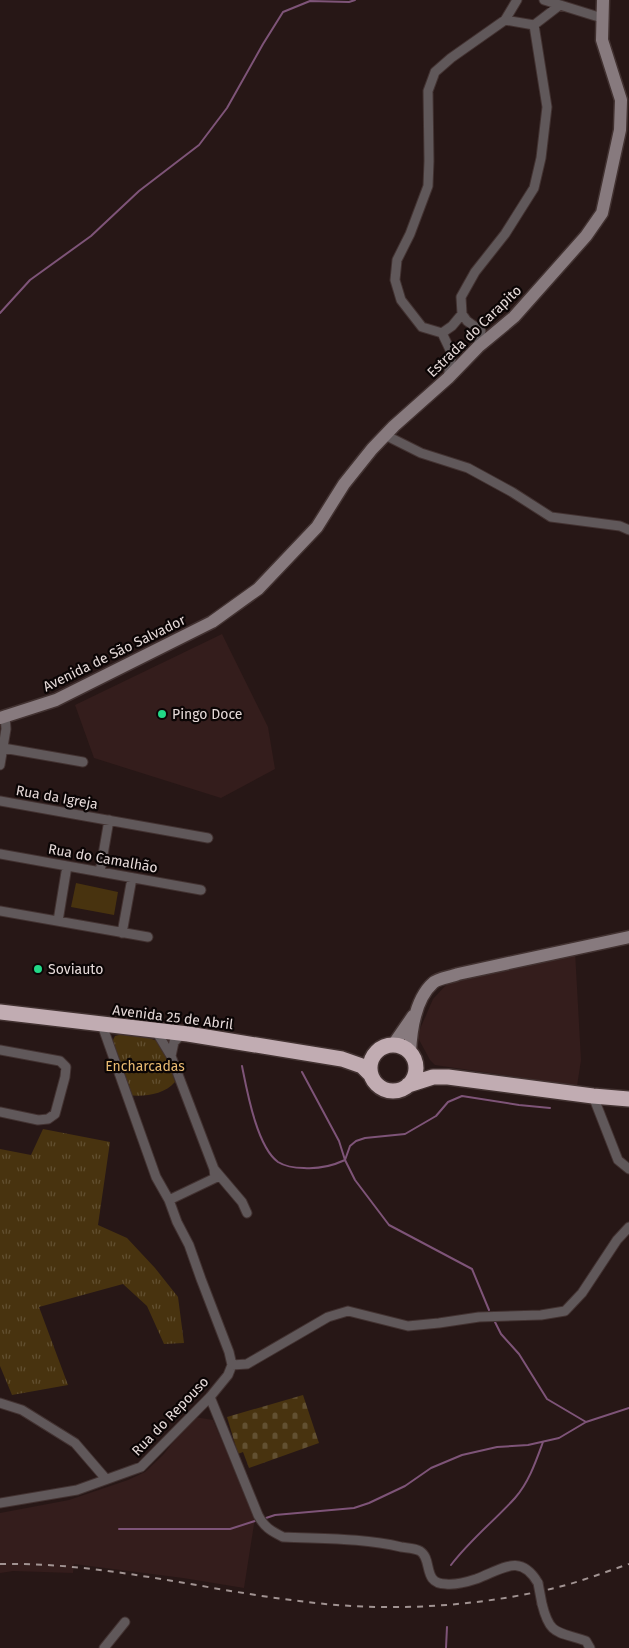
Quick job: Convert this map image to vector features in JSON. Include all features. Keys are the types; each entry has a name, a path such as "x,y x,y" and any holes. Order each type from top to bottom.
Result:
{"highway":[{"name":"Avenida 25 de Abril","path":"0,1012 182,1034 342,1058 362,1066 378,1086 384,1090 397,1091 408,1085"},
{"path":"371,1075 371,1061 386,1047 405,1049 428,1070 448,1077"},
{"name":"Avenida 25 de Abril","path":"342,1058 360,1056 386,1047"},
{"path":"408,1085 415,1073 412,1057"},
{"path":"408,1085 433,1078 448,1077 629,1099"}],"street":[{"path":"448,378 452,354 442,333 422,327 401,300 396,280 397,260 410,234 428,186 428,91 435,72 451,58 504,20 517,0"},
{"path":"544,0 602,18"},
{"name":"Estrada do Carapito","path":"212,622 258,589 317,527 344,484 385,436 448,378 478,347 514,317 580,243 602,213 620,130 621,100 602,40 603,0"},
{"path":"504,20 534,25 560,5"},
{"path":"499,330 481,331 466,321 462,314 461,297 471,280 505,234 534,188 541,158 547,107 534,25"},
{"path":"442,333 452,326 462,314"},
{"path":"478,347 481,331"},
{"path":"452,354 469,357"},
{"path":"385,436 420,453 468,468 512,492 550,518 620,526 629,530"},
{"name":"Avenida de São Salvador","path":"2,717 56,700 212,622"},
{"path":"0,765 6,729 2,717"},
{"path":"3,748 83,762"},
{"name":"Rua da Igreja","path":"0,801 208,838"},
{"name":"Rua da Igreja","path":"100,872 109,820"},
{"name":"Rua do Camalhão","path":"0,854 201,890"},
{"path":"58,921 67,866"},
{"path":"122,933 132,878"},
{"path":"0,911 148,938"},
{"path":"412,1057 412,1035 418,1009 424,995 434,982 458,974 629,937"},
{"path":"386,1047 418,1009"},
{"path":"102,1024 156,1177 169,1200 177,1222 189,1245 230,1352 232,1364 246,1364 328,1317 348,1311 408,1326 479,1317 541,1316 565,1311 582,1293 617,1240 629,1227"},
{"path":"156,1031 171,1056 214,1169 215,1178 169,1200"},
{"path":"171,1056 174,1042 182,1034"},
{"path":"0,1050 60,1061 66,1067 65,1077 54,1114 48,1119 38,1120 0,1112"},
{"path":"593,1096 618,1160 629,1169"},
{"path":"214,1169 242,1202 247,1213"},
{"name":"Rua do Repouso","path":"0,1503 76,1490 141,1467 210,1397 228,1375 232,1364"},
{"path":"210,1397 258,1515 262,1523 270,1530 282,1537 380,1542 420,1551 425,1556 428,1573 435,1581 443,1585 475,1579 510,1565 521,1566 532,1573 538,1583 546,1620 552,1629 586,1641 590,1648"},
{"path":"0,1403 22,1410 75,1443 106,1479"},
{"path":"104,1648 124,1622"}],"shaded area":[{"path":"222,634 268,727 275,769 221,798 94,758 75,705"},
{"path":"575,951 581,1060 577,1086 435,1065 430,1060 417,1036 433,999 447,984 467,976"},
{"path":"195,1417 213,1420 255,1518 244,1588 74,1564 73,1573 13,1571 0,1573 0,1513 69,1500 128,1480 145,1472 163,1455"}],"green space":[{"path":"76,883 118,892 114,915 71,907"},
{"name":"Encharcadas","path":"123,1034 146,1037 163,1043 175,1082 165,1090 153,1094 127,1095 110,1046 115,1036"},
{"path":"43,1129 110,1142 98,1225 127,1238 155,1268 178,1297 184,1343 164,1344 147,1306 123,1284 39,1307 68,1385 12,1395 0,1366 0,1149 31,1155"},
{"path":"303,1395 319,1443 249,1468 243,1452 238,1454 227,1417"}],"waterway":[{"path":"0,313 30,280 91,236 139,191 199,145 227,108 283,12 310,1 349,2 355,0"},
{"path":"242,1066 254,1118 264,1144 278,1162 294,1167 320,1167 345,1160 350,1146 356,1141 365,1138 405,1134 436,1116 448,1102 462,1096 550,1108"},
{"path":"302,1072 339,1141 345,1160 355,1180 389,1225 472,1269 489,1310"},
{"path":"495,1322 501,1334 519,1354 547,1399 586,1422 629,1408"},
{"path":"263,1519 275,1515 354,1508 405,1486 431,1468 462,1455 497,1447 528,1445 559,1438 586,1422"},
{"path":"451,1565 520,1492 532,1471 543,1442"},
{"path":"119,1529 230,1529 258,1520"},
{"path":"446,1648 447,1627"}],"railway":[{"path":"0,1564 76,1567 299,1601 392,1607 454,1604 516,1596 567,1585 629,1564"}],"place":[{"name":"Pingo Doce","path":"162,714"},
{"name":"Soviauto","path":"38,969"}]}
